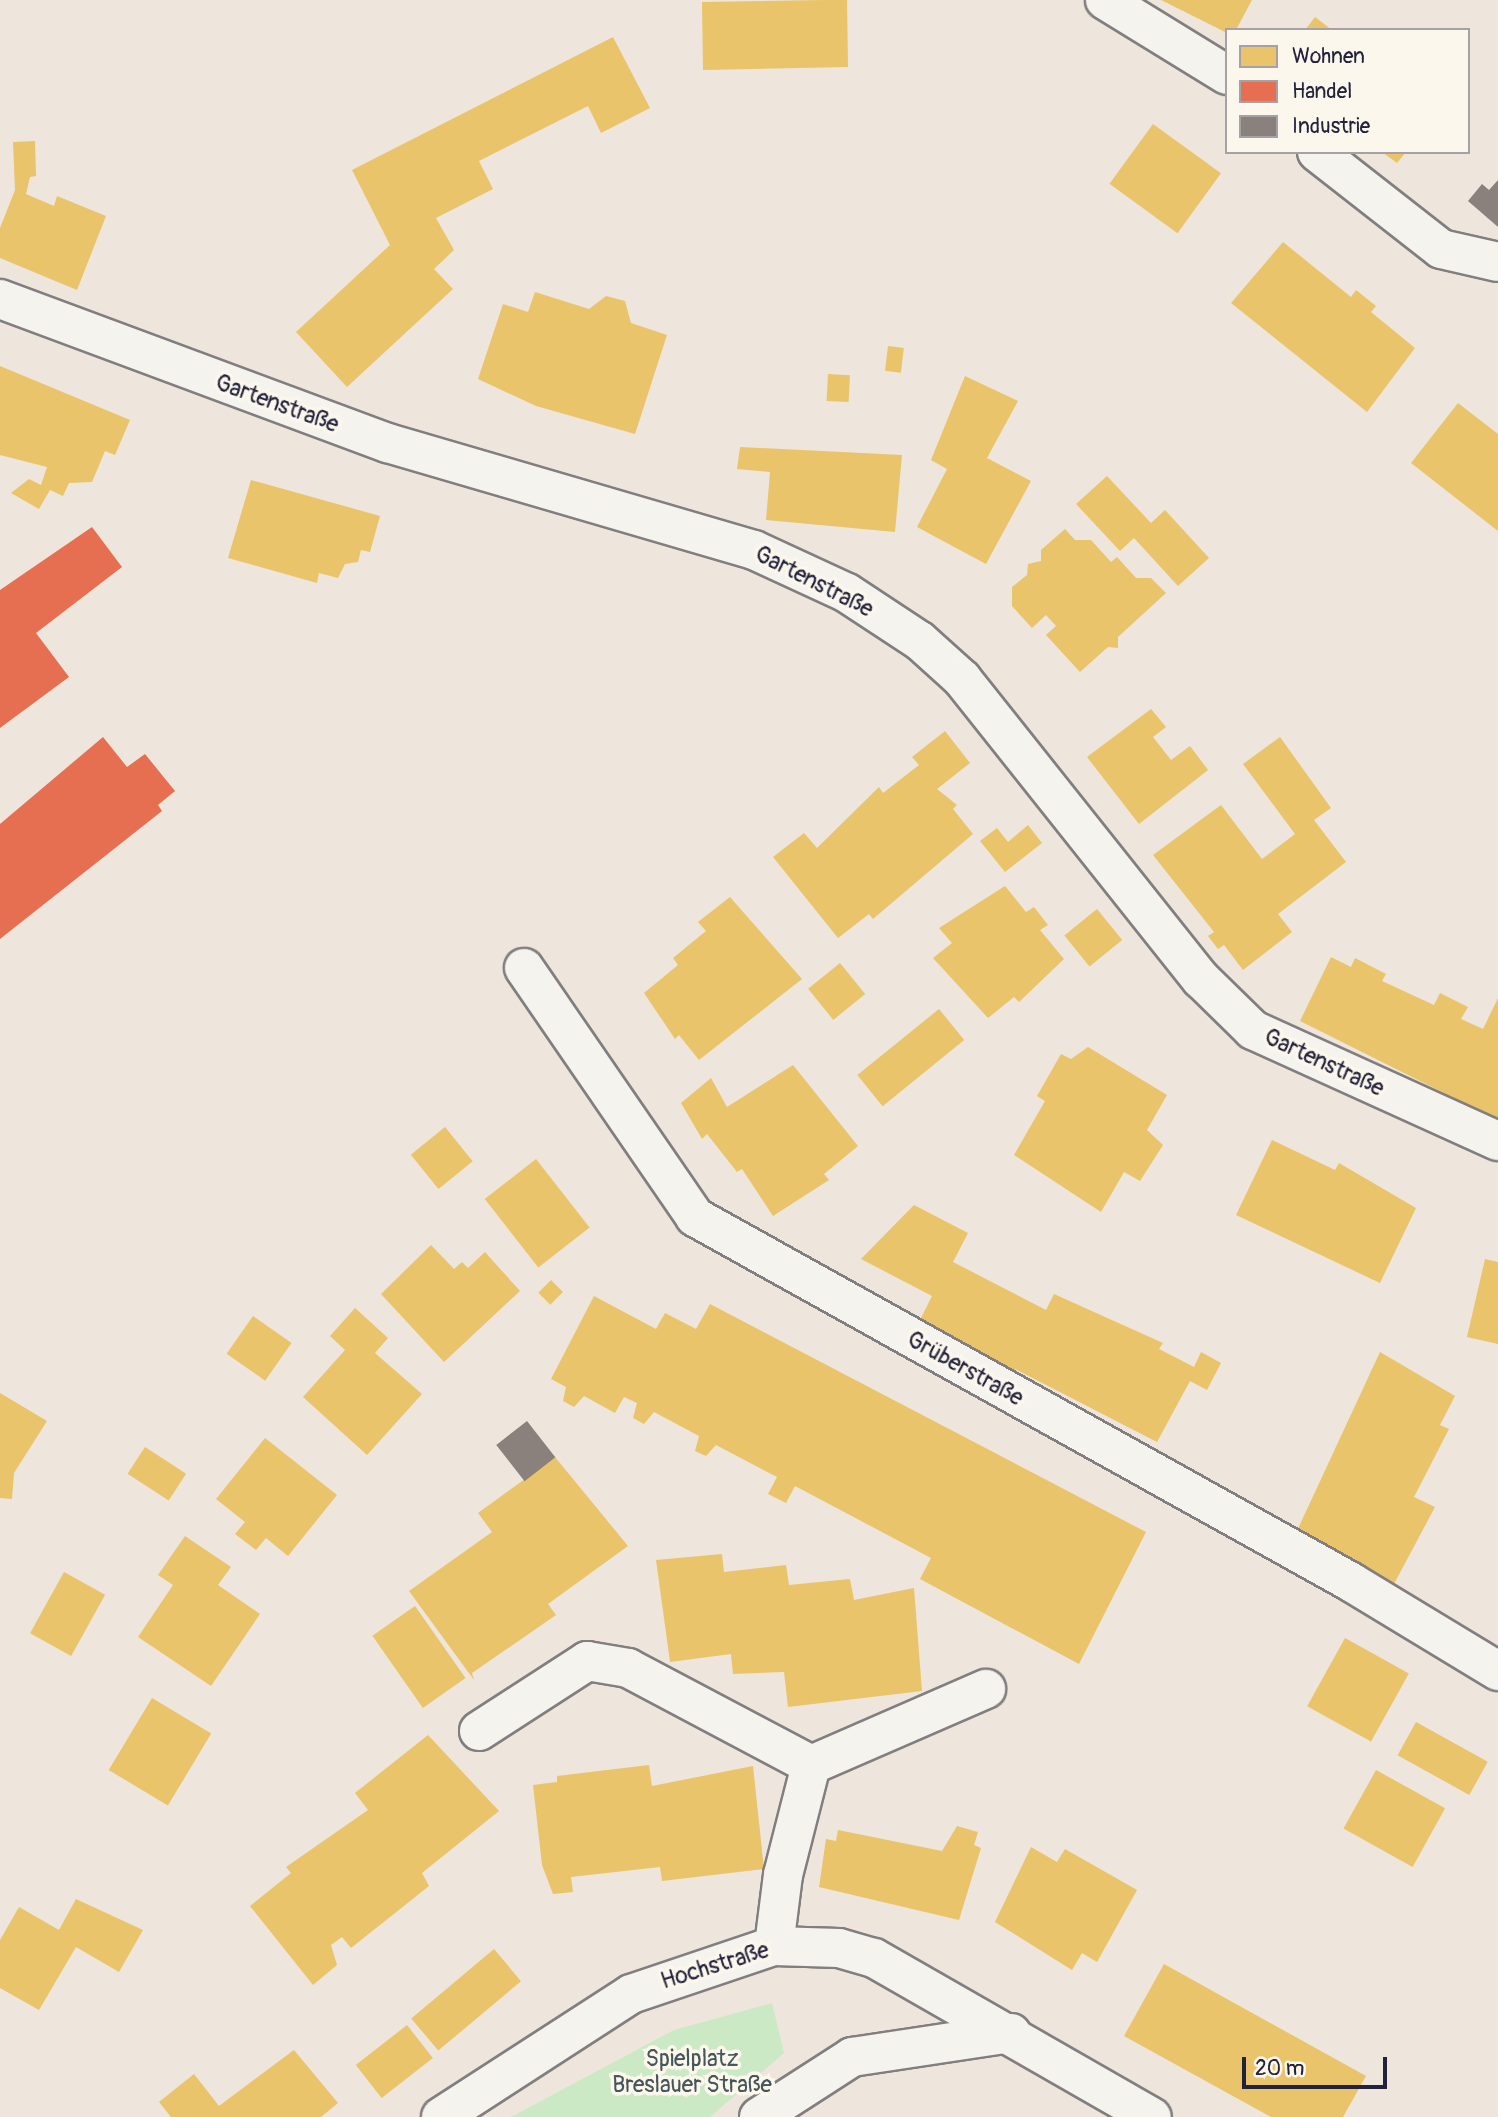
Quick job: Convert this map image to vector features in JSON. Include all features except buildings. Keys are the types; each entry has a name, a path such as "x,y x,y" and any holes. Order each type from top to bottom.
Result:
{"street":[{"path":"1105,0 1225,74"},
{"path":"1320,154 1441,249 1498,262"},
{"name":"Gartenstraße","path":"0,299 387,443 754,550 847,593 920,641 961,679 1201,979 1253,1031 1498,1142"},
{"name":"Grüberstraße","path":"524,968 695,1217 1351,1582 1498,1671"},
{"path":"479,1731 587,1661 628,1668 811,1765"},
{"path":"811,1765 986,1689"},
{"path":"774,1947 783,1875 811,1765"},
{"name":"Hochstraße","path":"441,2117 631,1994 774,1947 839,1948 874,1958 1152,2117"},
{"path":"759,2117 852,2057 1011,2034"}],"green space":[{"name":"Spielplatz Breslauer Straße","path":"772,2003 784,2053 710,2117 511,2117 674,2030"}]}
